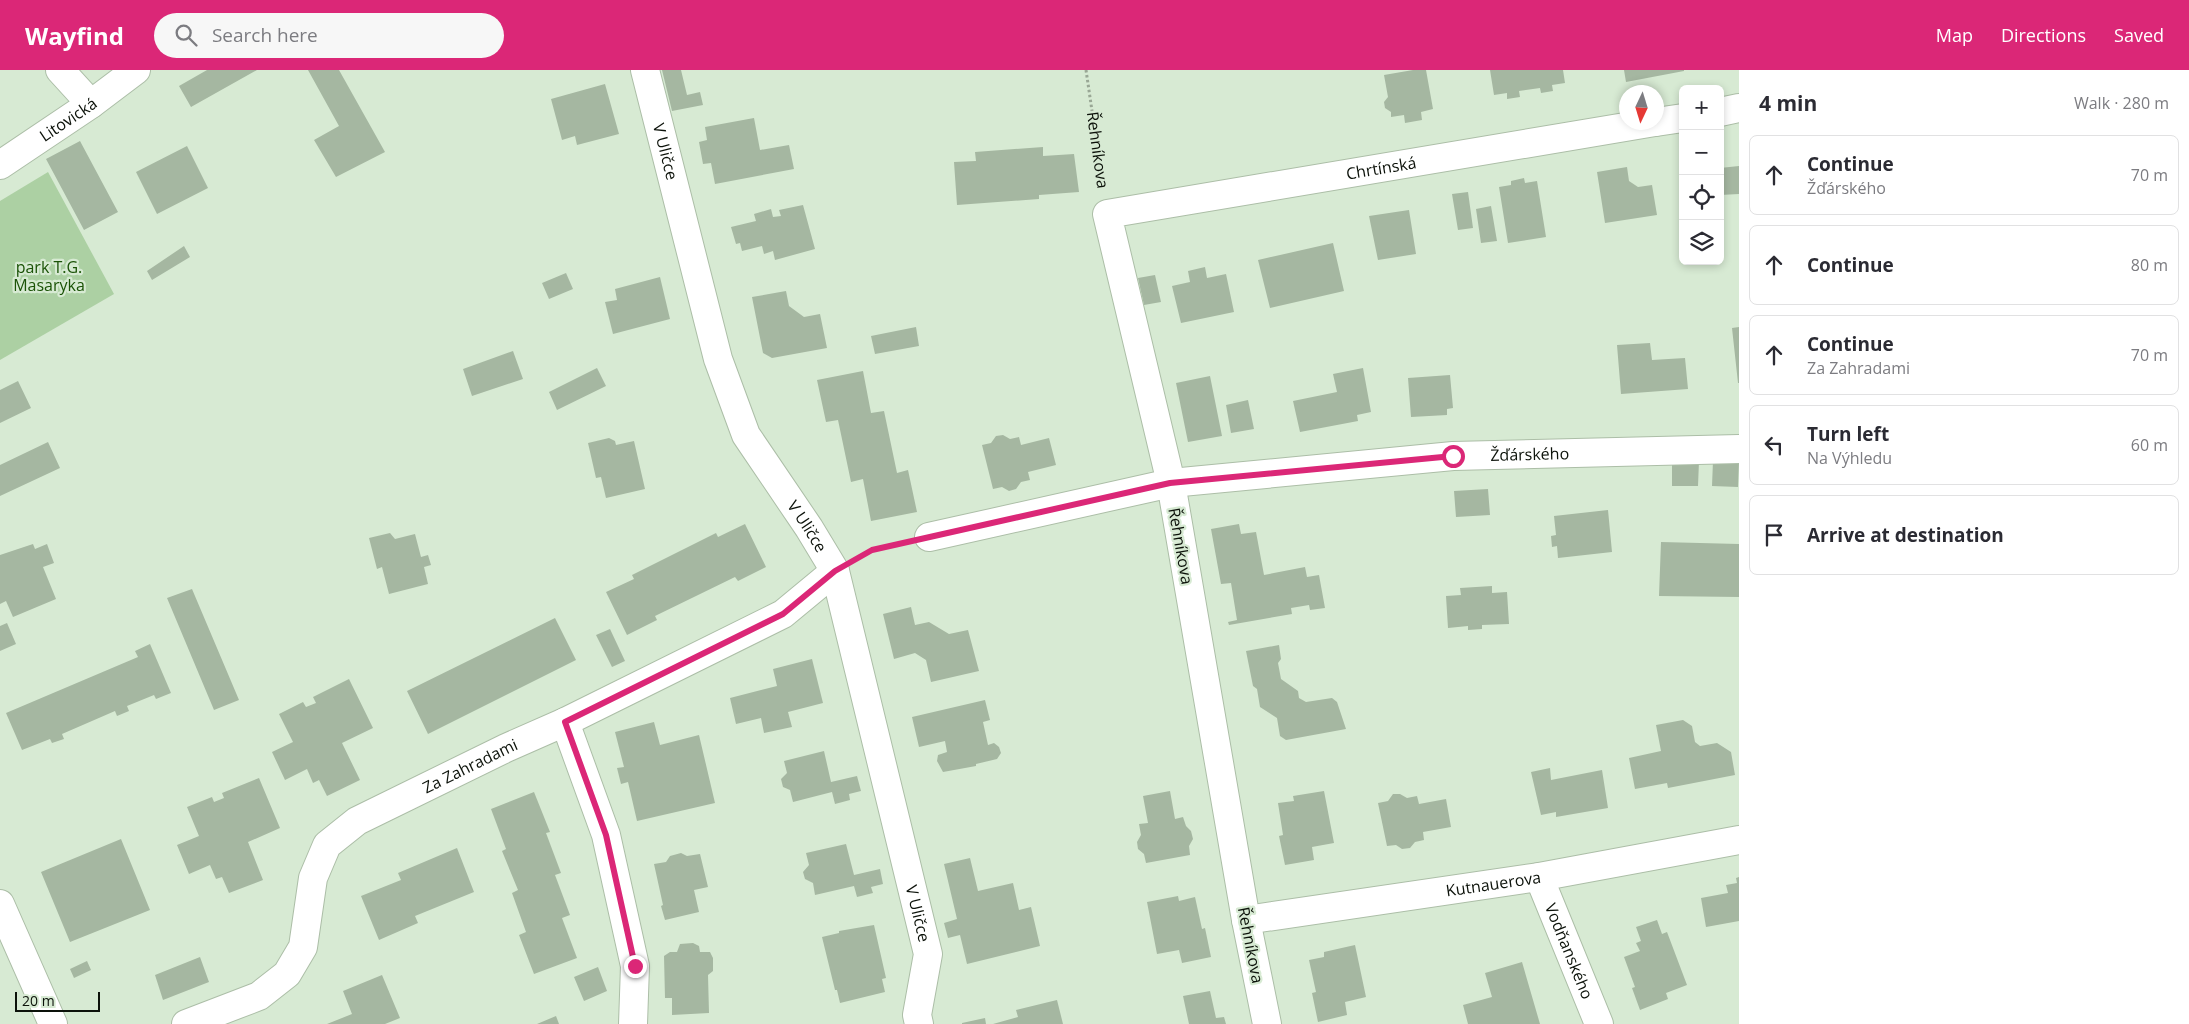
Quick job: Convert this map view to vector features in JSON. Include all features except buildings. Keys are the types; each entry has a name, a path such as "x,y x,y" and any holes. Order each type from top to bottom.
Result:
{"street":[{"path":"60,70 91,104"},
{"name":"Litovická","path":"0,165 91,104 136,70"},
{"name":"V Uličce","path":"645,70 718,359 746,436 809,528 835,571 928,954 918,1016 919,1024"},
{"path":"1724,111 1739,108"},
{"name":"Chrtínská","path":"1664,121 1679,119"},
{"name":"Chrtínská","path":"1107,214 1619,128"},
{"name":"Řehníkova","path":"1107,214 1170,483 1246,920 1267,1024"},
{"name":"Žďárského","path":"929,538 1170,483 1453,456 1739,449"},
{"name":"Za Zahradami","path":"186,1024 259,996 287,974 303,947 313,878 327,845 357,821 506,748 565,722 783,614 835,571"},
{"path":"565,722 606,835 635,966 633,1024"},
{"name":"Kutnauerova","path":"1246,920 1539,877 1739,840"},
{"name":"Vodňanského","path":"1539,877 1599,1024"},
{"path":"0,904 8,945 53,1024"}],"path":[{"name":"Řehníkova","path":"1086,70 1107,214"},
{"path":"835,571 872,550 929,538"}],"green space":[{"name":"park T.G. Masaryka","path":"48,172 114,294 0,360 0,201"}],"route":[{"path":"635,966 606,835 565,722 783,614 835,571 872,550 1170,483 1453,456"}]}
